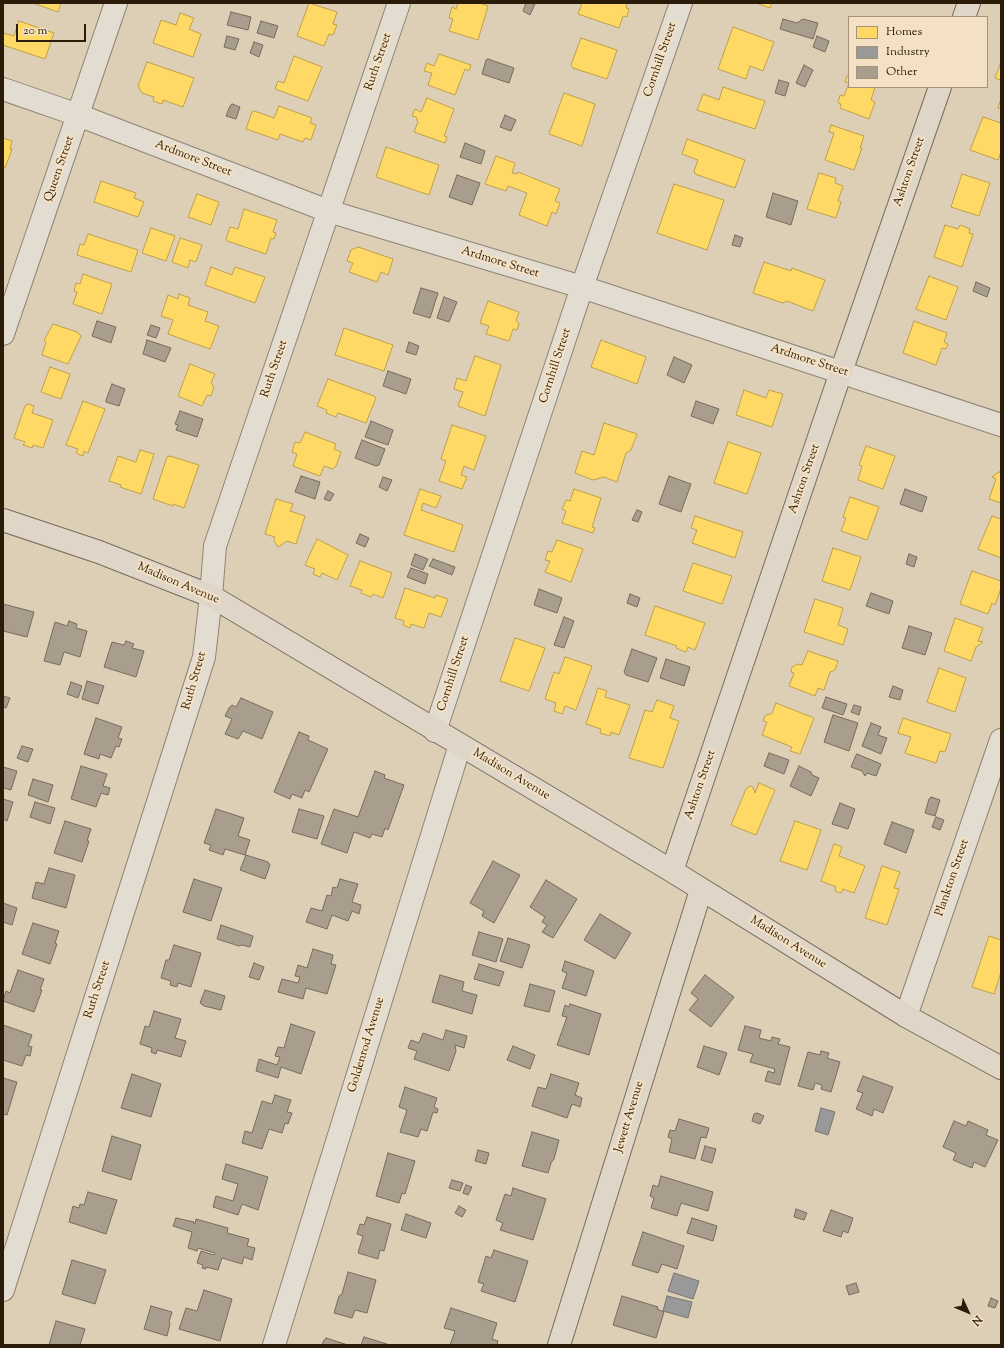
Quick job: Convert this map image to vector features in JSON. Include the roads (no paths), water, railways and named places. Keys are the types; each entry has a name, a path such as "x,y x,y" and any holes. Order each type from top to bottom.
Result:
{"main road":[{"path":"964,16 969,3"},
{"name":"Ashton Street","path":"672,871 841,372 940,88"},
{"name":"Madison Avenue","path":"3,520 99,552 211,596 672,871 906,1016 1001,1068"},
{"name":"Jewett Avenue","path":"559,1345 701,890"}],"street":[{"name":"Queen Street","path":"3,334 116,3"},
{"name":"Ruth Street","path":"3,1290 204,657 211,596 214,546 399,3"},
{"name":"Cornhill Street","path":"435,731 582,287 681,3"},
{"name":"Ardmore Street","path":"3,89 78,115 328,211 582,287 1001,425"},
{"name":"Plankton Street","path":"906,1016 1001,740"},
{"name":"Goldenrod Avenue","path":"274,1345 460,745"}]}
